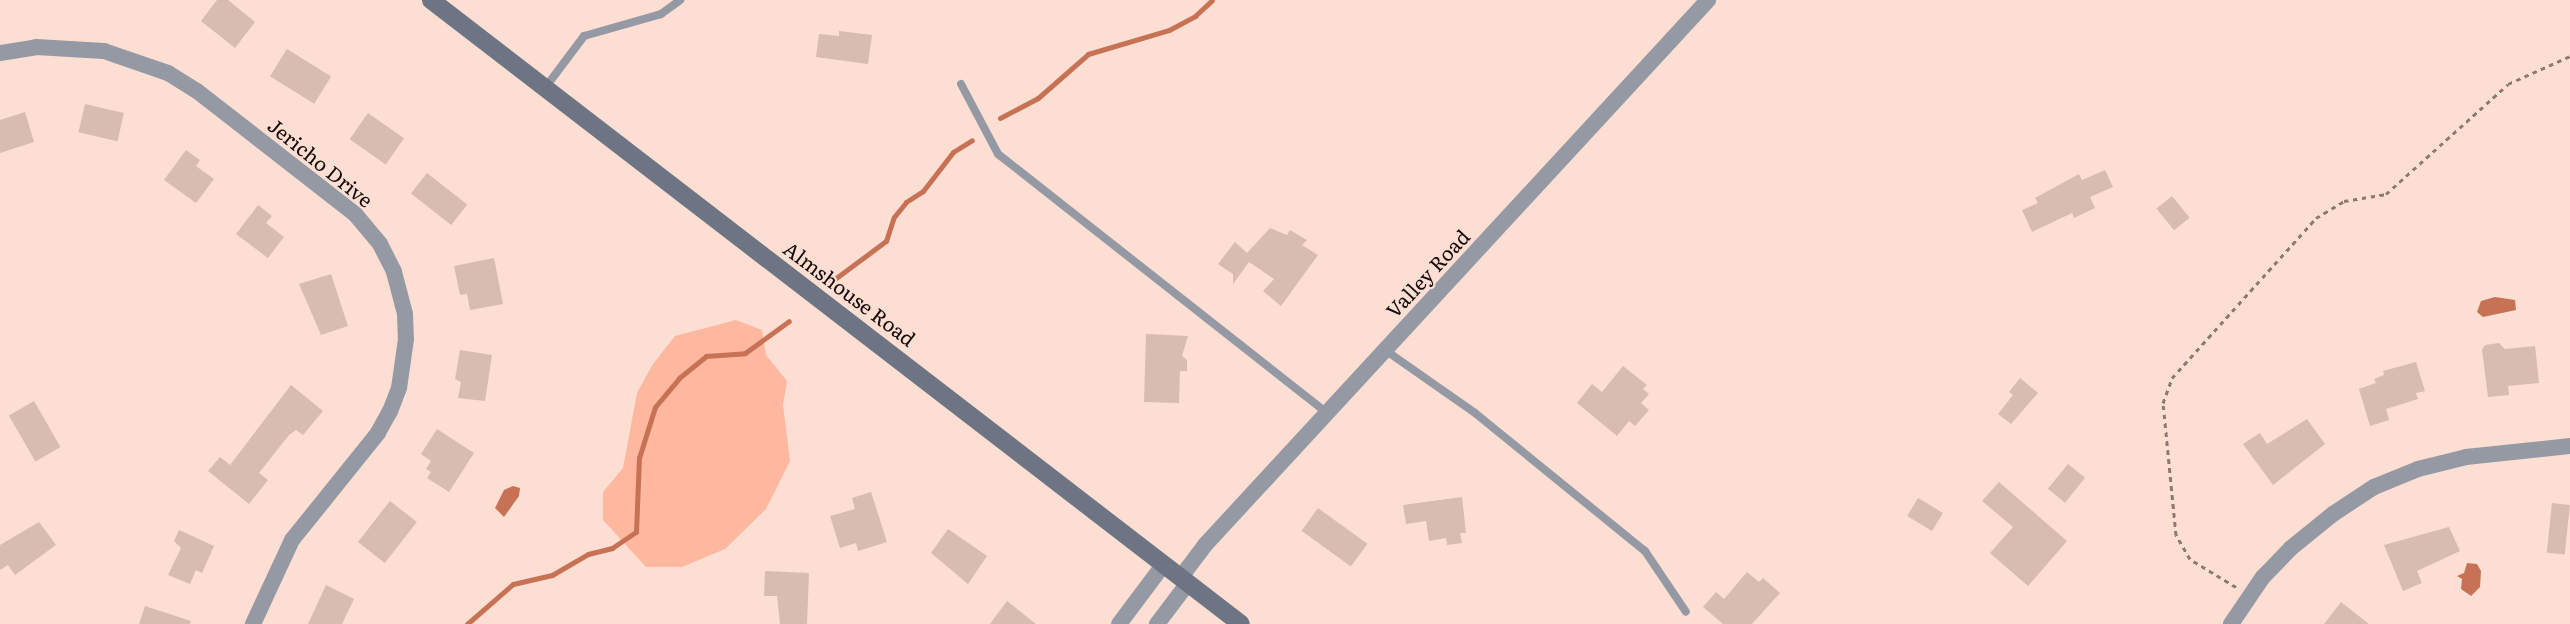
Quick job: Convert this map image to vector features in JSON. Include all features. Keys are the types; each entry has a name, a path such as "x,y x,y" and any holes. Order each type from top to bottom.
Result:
{"main road":[{"name":"Almshouse Road","path":"431,0 1240,624"}],"street":[{"name":"Valley Road","path":"1157,624 1205,545 1708,0"},
{"name":"Jericho Drive","path":"0,53 36,47 81,48 121,55 168,73 197,91 355,214 380,244 394,272 406,339 399,388 390,411 378,433 292,540 253,624"},
{"path":"2231,624 2250,596 2306,534 2374,487 2418,469 2466,457 2570,446"},
{"path":"1119,624 1164,564"}],"lane":[{"path":"545,88 584,36 661,14 680,0"},
{"path":"961,84 998,154 1327,413"},
{"path":"1385,350 1474,413 1645,551 1686,612"}],"path":[{"path":"2250,596 2190,559 2176,535 2163,403 2172,378 2316,218 2344,201 2386,194 2508,84 2570,56"}],"shaded area":[{"path":"2495,297 2515,300 2516,310 2483,317 2477,312 2481,301"},
{"path":"736,320 762,330 766,355 787,381 783,405 790,461 766,509 725,549 682,567 646,567 603,520 603,492 623,468 637,393 653,364 675,336"},
{"path":"513,486 520,488 519,496 504,517 495,508 504,490"},
{"path":"2467,563 2477,564 2481,571 2480,587 2471,596 2461,589 2462,579 2457,576 2464,573"}],"building":[{"path":"217,0 228,0 255,22 235,48 201,21"},
{"path":"839,31 872,35 868,64 816,57 819,34 839,36"},
{"path":"287,49 331,77 314,104 270,76"},
{"path":"85,104 124,113 117,141 78,132"},
{"path":"25,112 34,142 0,153 0,120"},
{"path":"368,113 404,138 386,164 350,139"},
{"path":"186,150 200,160 196,166 214,179 196,203 164,180"},
{"path":"2105,170 2113,187 2090,197 2095,208 2074,218 2072,213 2032,232 2022,210 2038,203 2035,198 2079,174 2082,180"},
{"path":"427,173 467,204 451,225 411,193"},
{"path":"2172,196 2190,218 2174,230 2156,209"},
{"path":"258,205 272,216 266,223 284,237 268,258 236,234"},
{"path":"1270,228 1287,235 1290,230 1307,240 1302,245 1318,255 1281,306 1263,291 1274,279 1249,262 1233,284 1233,274 1218,264 1235,242 1247,253"},
{"path":"494,258 503,304 470,310 467,294 460,295 454,266"},
{"path":"331,274 348,326 321,335 299,284"},
{"path":"1146,334 1188,336 1182,356 1187,360 1187,371 1180,371 1179,403 1144,402"},
{"path":"2499,343 2505,349 2535,346 2539,383 2508,386 2509,395 2488,397 2482,350 2485,345"},
{"path":"460,350 492,355 485,401 458,398 461,382 455,379"},
{"path":"2416,362 2425,391 2416,393 2418,399 2386,409 2389,420 2370,426 2359,389 2376,383 2374,379 2384,375 2383,371"},
{"path":"1623,366 1647,385 1643,389 1649,394 1641,403 1649,410 1635,426 1629,421 1617,436 1577,403 1592,384 1602,392"},
{"path":"2020,378 2038,393 2011,424 1998,414 2013,395 2009,392"},
{"path":"291,385 323,411 303,435 296,430 289,435 259,473 268,480 249,504 208,471 220,457 230,465"},
{"path":"34,401 60,447 35,461 9,416"},
{"path":"2307,419 2325,444 2273,485 2243,444 2260,433 2267,444"},
{"path":"437,429 474,453 449,492 427,478 431,472 426,469 431,461 421,454"},
{"path":"2068,464 2085,478 2065,503 2048,489"},
{"path":"1999,482 2067,541 2028,586 1990,553 2013,527 1982,501"},
{"path":"871,492 887,542 858,551 856,543 840,548 830,516 855,509 852,498"},
{"path":"1462,497 1466,533 1460,533 1462,543 1447,545 1446,538 1429,541 1426,521 1406,524 1403,505"},
{"path":"1918,498 1943,513 1932,531 1907,516"},
{"path":"390,501 417,522 385,563 358,542"},
{"path":"2552,503 2570,505 2565,555 2547,553"},
{"path":"1318,508 1367,544 1351,567 1302,531"},
{"path":"39,522 56,545 15,575 8,565 0,570 0,545"},
{"path":"2449,527 2460,551 2417,571 2422,583 2403,591 2384,545"},
{"path":"948,529 987,556 968,584 931,553"},
{"path":"179,530 214,546 202,573 196,570 190,584 168,575 181,548 174,541"},
{"path":"765,571 809,573 807,624 780,624 777,596 764,596"},
{"path":"1747,572 1759,582 1763,578 1780,593 1752,624 1723,624 1703,607 1716,592 1724,599"},
{"path":"326,585 354,599 342,624 308,624"},
{"path":"1007,601 1036,624 990,624"},
{"path":"2341,602 2369,624 2324,624"},
{"path":"145,606 191,621 190,624 139,624"}],"waterway":[{"path":"1000,118 1038,98 1088,54 1169,30 1195,16 1212,0"},
{"path":"828,284 886,241 894,217 906,202 923,191 953,152 972,140"},
{"path":"467,624 513,584 552,575 588,554 612,548 636,532 639,458 655,407 679,378 706,356 745,353 789,321"}]}
